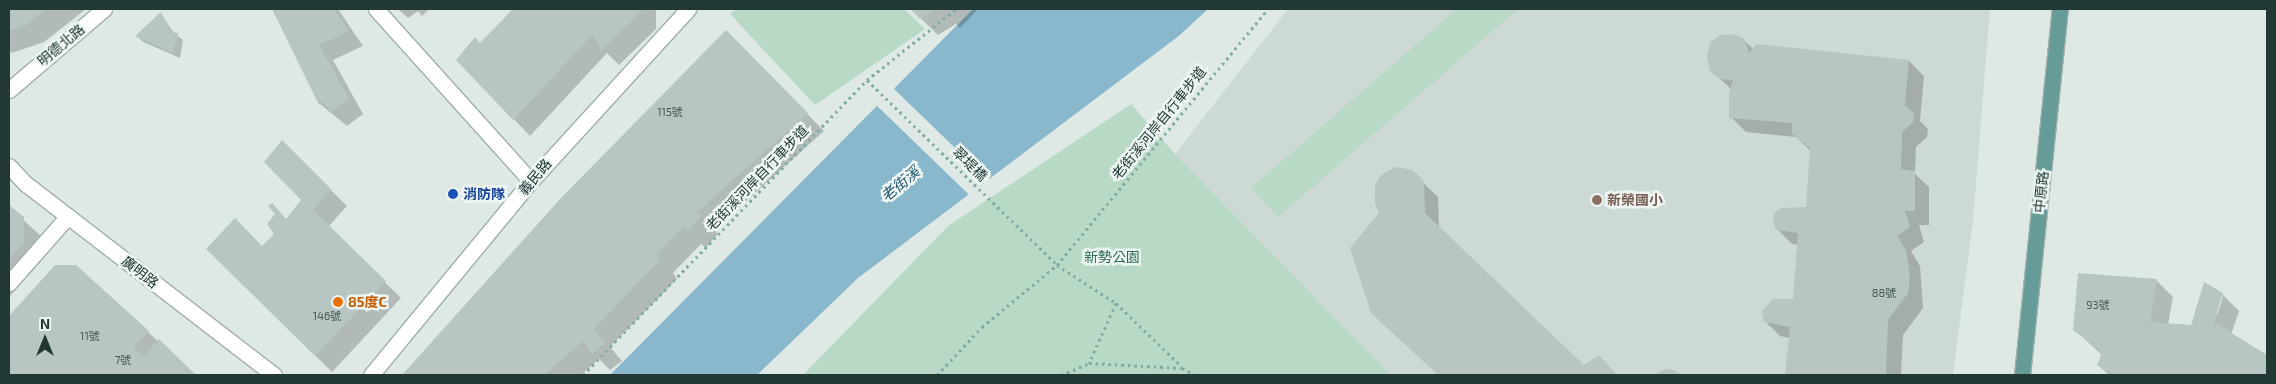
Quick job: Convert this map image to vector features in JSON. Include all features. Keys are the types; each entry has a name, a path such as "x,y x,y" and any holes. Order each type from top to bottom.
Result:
{"main road":[{"name":"中原路","path":"2022,375 2060,9"}],"street":[{"name":"明德北路","path":"13,86 104,9"},
{"path":"376,9 531,181"},
{"name":"義民路","path":"374,371 531,181 688,9"},
{"name":"廣明路","path":"9,166 68,216 274,375"},
{"path":"9,283 68,216"}],"path":[{"name":"老街溪河岸自行車步道","path":"584,375 866,80 956,9"},
{"name":"老街溪河岸自行車步道","path":"937,375 982,327 1057,265 1268,9"},
{"name":"翠堤橋","path":"866,80 1057,265 1116,304 1182,368"},
{"path":"1089,364 1116,304"},
{"path":"1061,375 1089,364 1182,368 1196,375"}],"shaded area":[{"name":"新榮國小","path":"1288,9 1990,9 1973,221 1953,375 1391,375 1175,154"}],"green space":[{"path":"736,9 904,9 925,29 815,105 730,14"},
{"path":"1457,9 1518,9 1278,217 1251,188"},
{"name":"新勢公園","path":"1131,104 1175,154 1391,375 803,375 948,226"}],"water":[{"name":"老街溪","path":"973,9 1208,9 1180,35 858,278 757,375 610,375"}],"pier":[{"path":"892,87 990,181 973,199 875,104"}],"building":[{"path":"9,9 46,9 26,25 9,31"},
{"path":"272,9 334,9 349,31 319,45 349,99 331,112 323,101 319,105"},
{"path":"513,9 640,9 641,12 602,50 592,35 513,120 456,60 475,37 480,43"},
{"path":"910,9 935,9 920,19"},
{"path":"161,12 171,32 178,33 173,53 135,36"},
{"path":"726,30 808,113 697,212 701,216 688,231 683,227 656,255 660,260 593,329 605,343 592,354 583,341 544,375 402,375 561,198"},
{"path":"1733,34 1745,39 1749,53 1756,44 1909,60 1905,106 1914,113 1913,122 1902,132 1901,169 1915,171 1915,211 1905,211 1910,227 1897,236 1906,250 1910,275 1908,293 1888,320 1886,375 1785,375 1790,327 1764,322 1762,311 1773,299 1793,299 1798,233 1776,230 1773,221 1774,213 1781,208 1806,207 1810,148 1792,134 1792,123 1729,118 1729,94 1733,80 1721,79 1710,72 1707,57 1710,42 1721,35"},
{"path":"282,140 331,189 313,210 386,281 315,356 206,249 235,218 262,246 274,234 267,224 275,214 268,206 272,203 286,219 301,200 264,162"},
{"path":"1396,167 1413,170 1424,181 1425,213 1584,365 1599,355 1617,375 1438,375 1371,313 1350,248 1379,213 1375,203 1375,185 1381,175"},
{"path":"9,205 24,217 24,243 9,260"},
{"path":"55,265 76,265 149,331 133,347 144,356 159,339 196,375 9,375 9,316"},
{"path":"2078,273 2157,279 2150,322 2191,325 2204,282 2223,293 2214,322 2267,355 2267,375 2114,375 2097,365 2102,352 2073,330"},
{"path":"1665,369 1675,370 1682,375 1654,375"}],"place":[{"name":"消防隊","path":"453,194"},
{"name":"新榮國小","path":"1597,200"},
{"name":"85度C","path":"338,302"}]}
